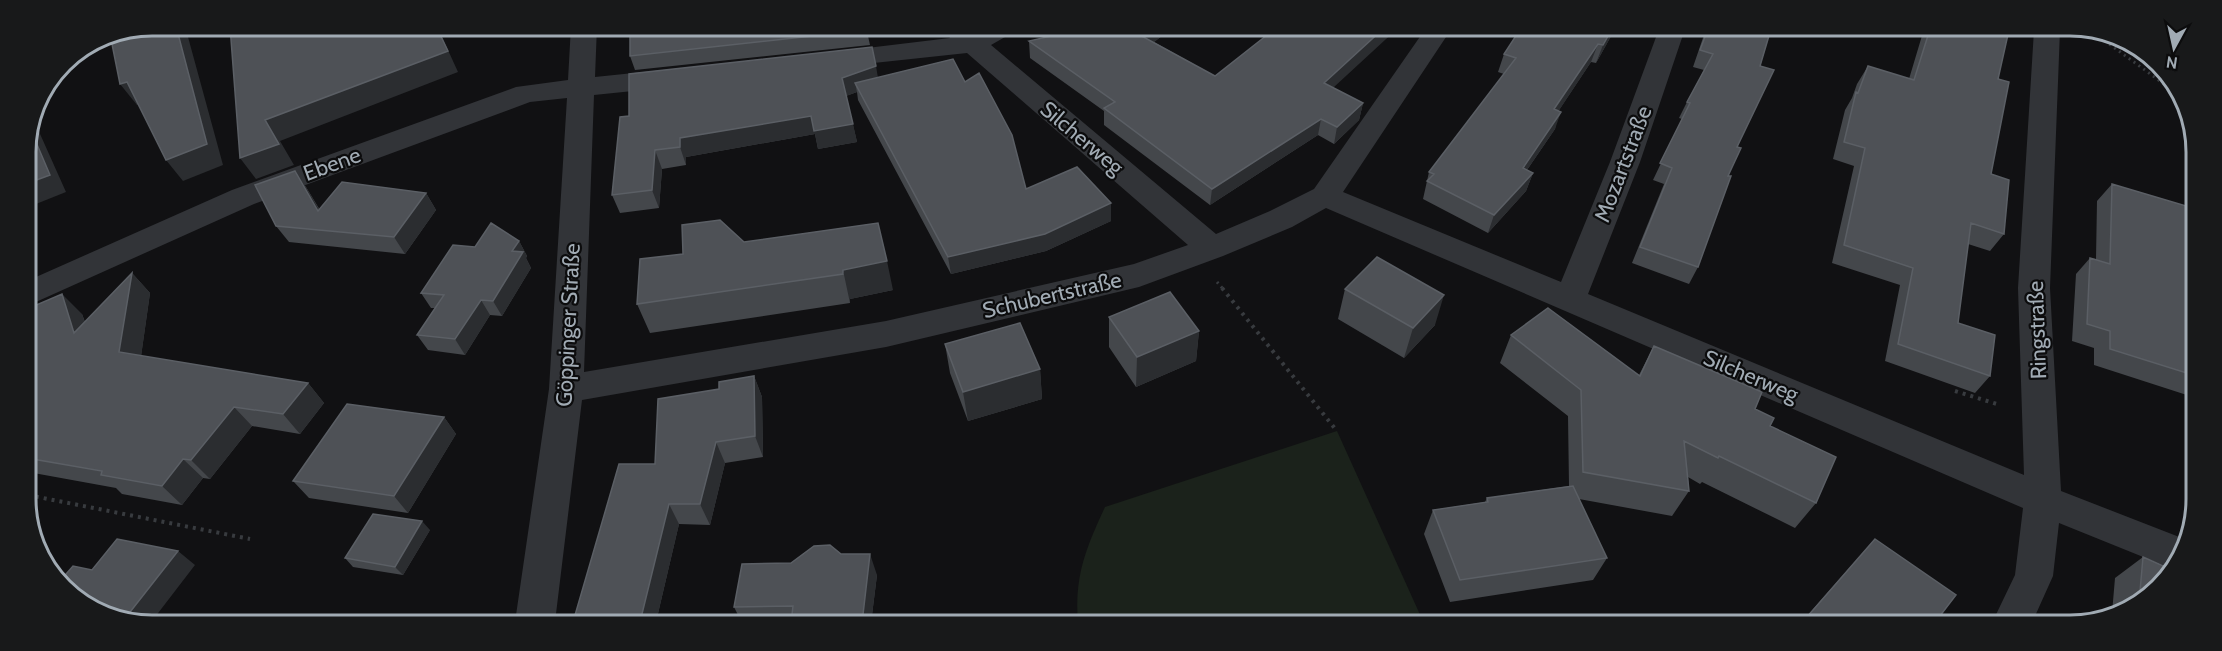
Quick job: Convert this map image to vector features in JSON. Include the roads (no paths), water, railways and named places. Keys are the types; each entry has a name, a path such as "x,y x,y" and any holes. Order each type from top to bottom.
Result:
{"street":[{"name":"Göppinger Straße","path":"536,615 566,389 583,36"},
{"path":"807,63 964,36"},
{"name":"Silcherweg","path":"964,36 1203,251"},
{"name":"Schubertstraße","path":"566,389 886,334 1139,275 1203,251 1281,219 1325,196 1434,36"},
{"name":"Mozartstraße","path":"1570,299 1625,162 1670,36"},
{"name":"Ringstraße","path":"2016,615 2034,576 2043,500 2034,288 2047,36"},
{"name":"Ebene","path":"36,290 253,194 526,93 697,75"},
{"name":"Silcherweg","path":"1325,196 2043,500 2173,552"}]}
